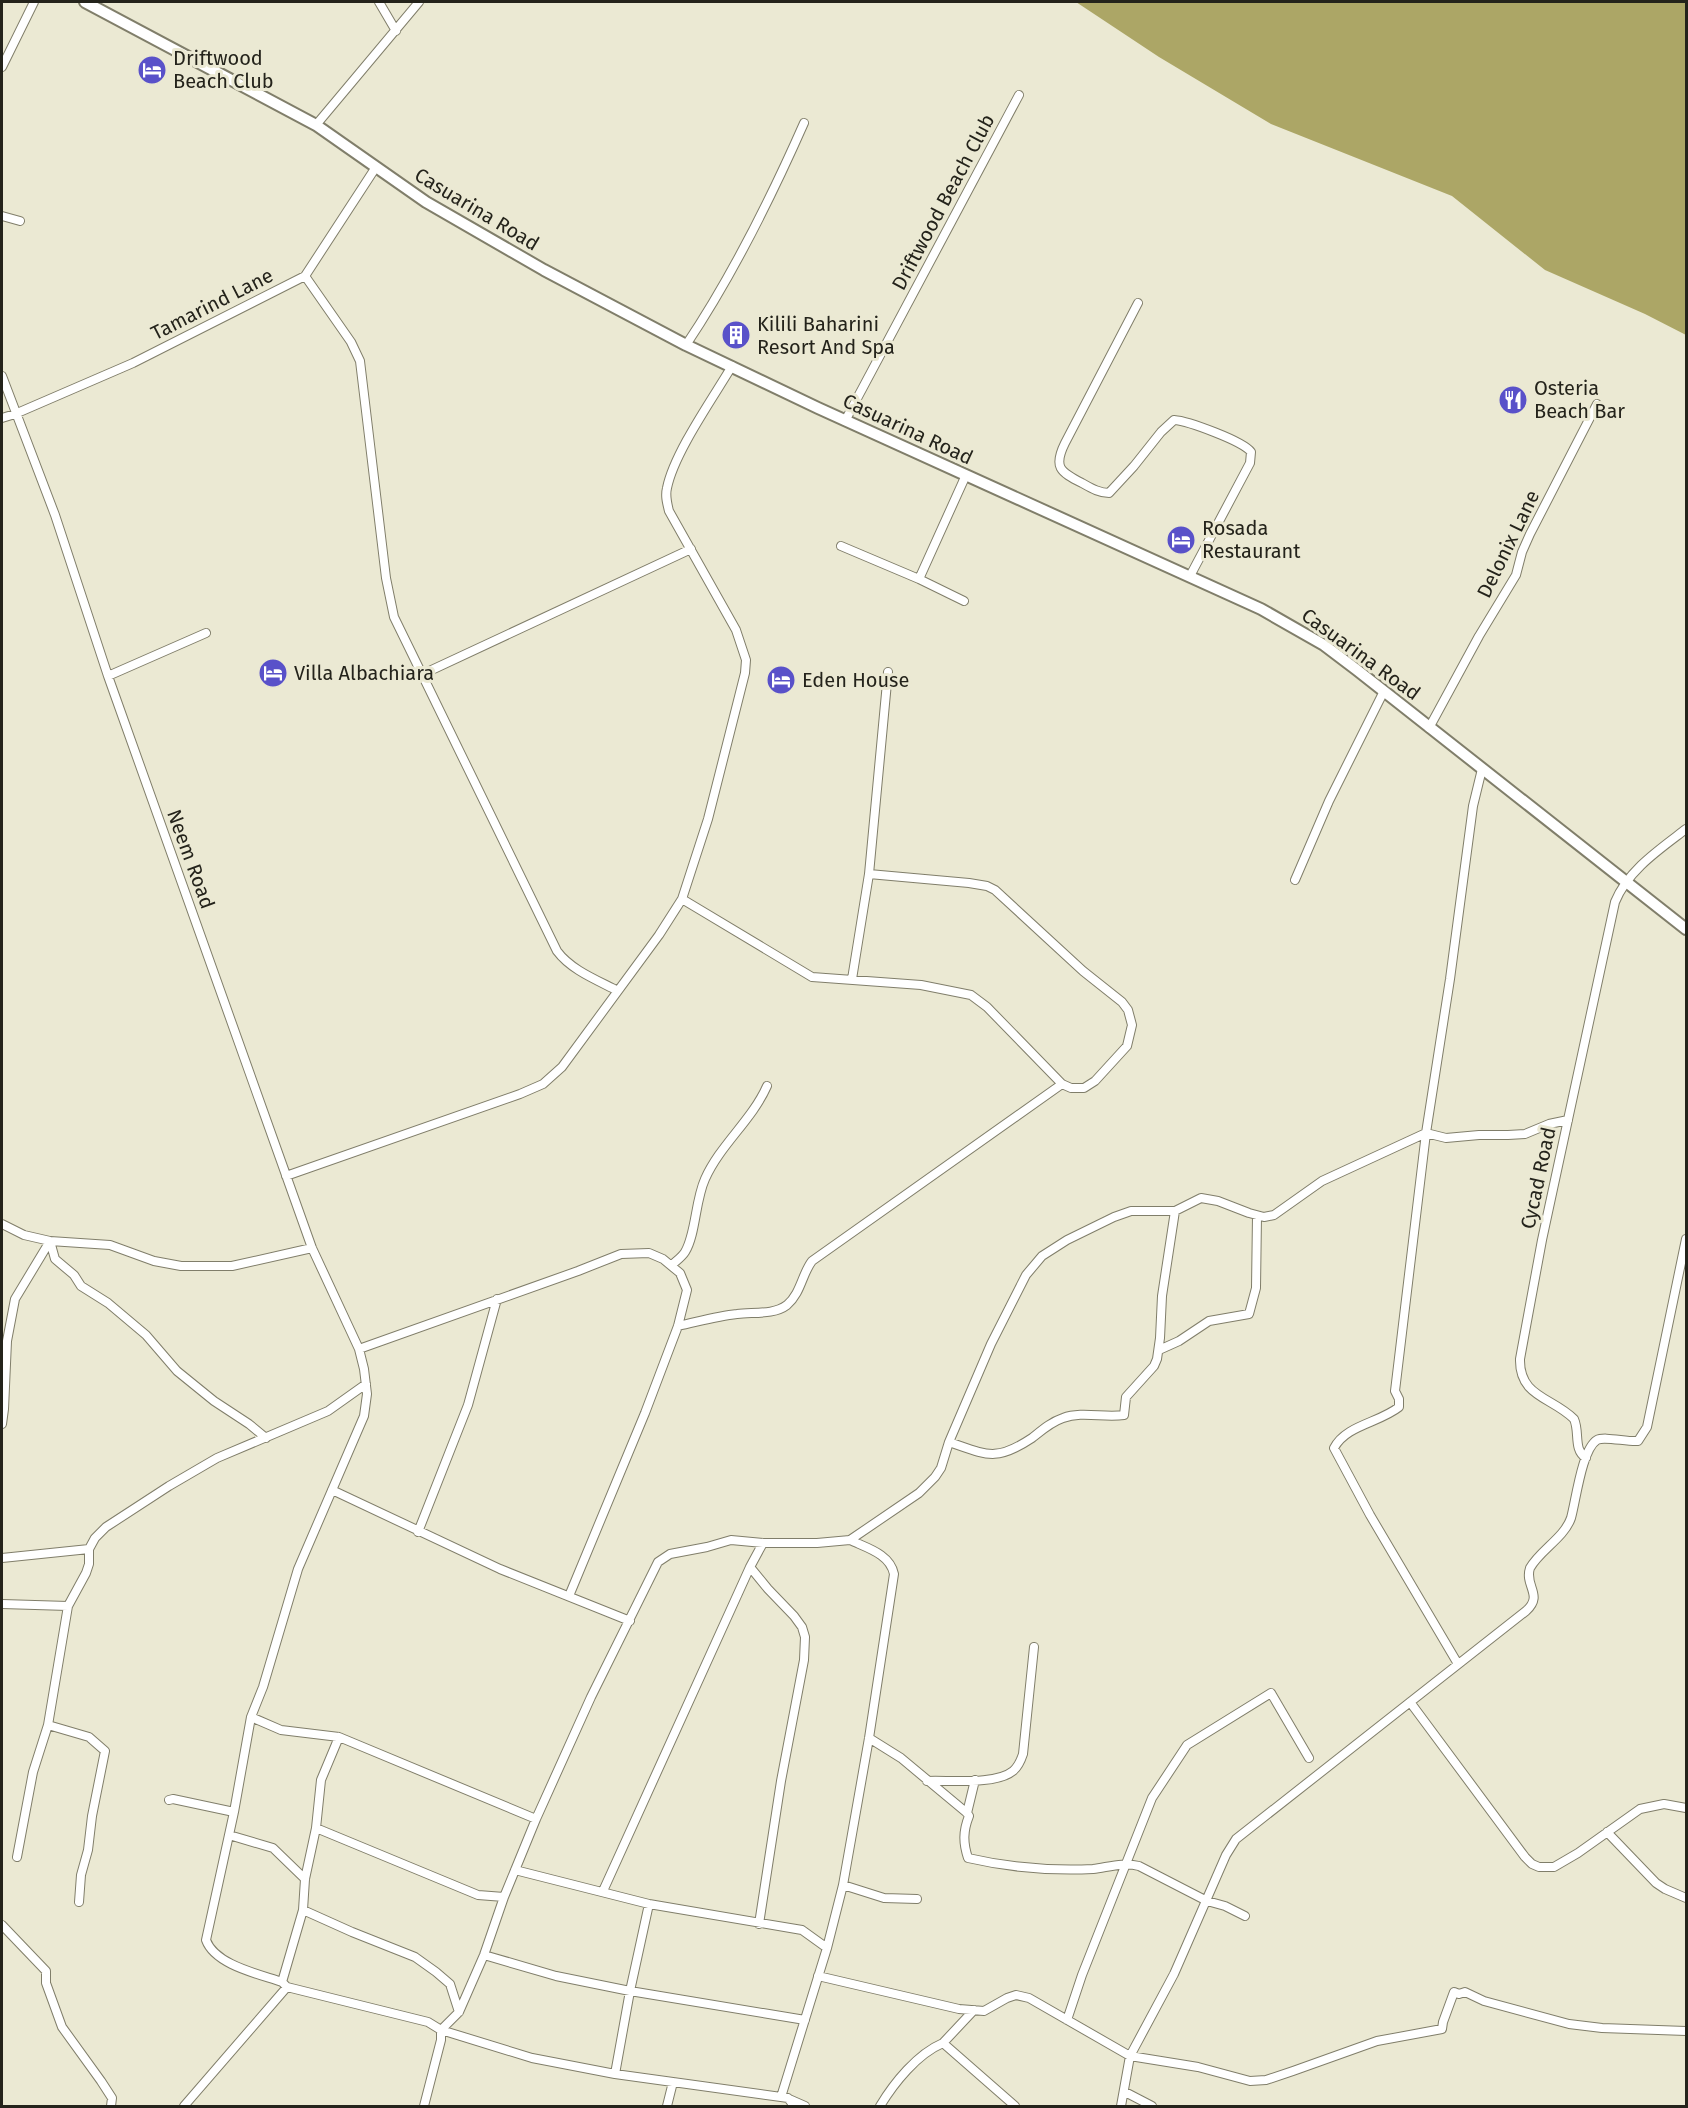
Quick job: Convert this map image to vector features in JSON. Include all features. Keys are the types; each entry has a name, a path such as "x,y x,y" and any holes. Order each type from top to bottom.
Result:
{"street":[{"path":"2,67 34,2"},
{"name":"Casuarina Road","path":"85,2 315,124 426,202 501,246 686,345 845,421 1262,609 1301,630 1324,645 1686,929"},
{"path":"379,2 396,31"},
{"path":"315,124 419,2"},
{"name":"Driftwood Beach Club","path":"845,421 1019,95"},
{"path":"686,345 757,225 804,123"},
{"name":"Tamarind Lane","path":"2,418 133,363 305,276 376,167"},
{"path":"2,216 20,221"},
{"path":"305,276 351,342 360,362 390,597 397,624 556,951 573,967 618,991"},
{"path":"1138,303 1059,455 1060,469 1096,491 1109,493 1174,420 1243,444 1251,452 1250,463 1190,576"},
{"path":"286,1176 533,1090 552,1078 659,935 682,899 708,819 745,673 746,660 736,630 669,511 666,497 670,476 690,435 732,366"},
{"name":"Neem Road","path":"2,376 55,515 108,676 312,1248 359,1349 366,1384 364,1416 298,1569 263,1687 251,1717 234,1812 206,1940 208,1946 228,1963 285,1984"},
{"name":"Delonix Lane","path":"1429,728 1479,636 1516,575 1527,540 1597,404"},
{"path":"919,579 966,476"},
{"path":"842,546 964,601"},
{"path":"423,674 691,549"},
{"path":"108,676 206,633"},
{"path":"852,979 869,874 888,672"},
{"path":"1295,880 1329,801 1383,691"},
{"path":"1458,1664 1334,1449 1343,1435 1392,1413 1399,1407 1399,1399 1395,1390 1426,1133 1450,979 1473,806 1482,769"},
{"name":"Cycad Road","path":"1586,1458 1578,1449 1577,1425 1574,1419 1525,1384 1520,1371 1520,1359 1542,1240 1610,921 1619,892 1660,848 1686,829"},
{"path":"682,899 808,975 921,985 971,995 987,1007 1062,1084 1071,1088 1084,1088 1095,1081 1127,1046 1131,1037 1132,1025 1128,1010 1122,1002 1083,971 995,890 969,883 869,874"},
{"path":"678,1326 735,1314 776,1311 788,1304 802,1284 805,1269 812,1261 1062,1084"},
{"path":"672,1265 685,1252 690,1239 697,1201 706,1177 730,1138 756,1106 766,1086"},
{"path":"423,2106 441,2040 441,2030 459,2012 484,1955 504,1897 536,1819 591,1697 654,1568 663,1557 731,1540 763,1543 816,1543 850,1540 919,1494 941,1468 949,1442 991,1344 1026,1275 1042,1256 1067,1240 1131,1211 1175,1211 1201,1198 1218,1201 1257,1216 1274,1215 1322,1182 1426,1133 1446,1138 1525,1134 1549,1124 1568,1120"},
{"path":"949,1442 988,1455 1002,1454 1065,1417 1124,1415 1126,1398 1154,1366 1159,1350 1162,1296 1175,1211"},
{"path":"1159,1350 1217,1318 1249,1314 1256,1288 1257,1216"},
{"path":"2,1224 24,1235 50,1241 110,1245 154,1261 181,1266 232,1266 312,1248"},
{"path":"1121,2106 1130,2056 1174,1974 1226,1855 1236,1839 1526,1611 1534,1602 1535,1597 1528,1577 1530,1568 1568,1524 1586,1458 1593,1444 1599,1438 1626,1443 1638,1441 1647,1427 1686,1239"},
{"path":"2,1424 7,1341 15,1299 50,1241"},
{"path":"50,1241 55,1259 74,1275 81,1286 108,1303 146,1335 177,1371 266,1438"},
{"path":"359,1349 621,1254 648,1253 672,1265 680,1273 687,1290 678,1326 645,1413 569,1596"},
{"path":"418,1532 468,1405 497,1299"},
{"path":"17,1857 33,1772 48,1725 68,1606 86,1574 89,1549 95,1538 106,1527 217,1458 328,1411 366,1384"},
{"path":"332,1490 500,1569 630,1621"},
{"path":"785,2097 843,1885 869,1738 894,1574 893,1566 880,1554 850,1540"},
{"path":"603,1891 763,1543"},
{"path":"2,1558 89,1549"},
{"path":"750,1567 794,1616 802,1627 805,1637 804,1659 781,1781 759,1924"},
{"path":"2,1604 68,1606"},
{"path":"927,1781 1000,1777 1013,1771 1019,1764 1023,1754 1034,1647"},
{"path":"1067,2020 1082,1975 1152,1798 1187,1745 1271,1693 1308,1758"},
{"path":"1410,1702 1532,1864 1539,1867 1554,1867 1647,1806 1664,1804 1686,1808"},
{"path":"251,1717 281,1730 339,1737 536,1819"},
{"path":"48,1725 89,1737 105,1751 92,1816 88,1850 81,1875 79,1902"},
{"path":"184,2106 285,1984 303,1910 305,1879 316,1828 321,1780 339,1737"},
{"path":"869,1738 901,1758 967,1813"},
{"path":"975,1780 967,1813 969,1816 964,1830 964,1847 968,1858 1006,1867 1046,1870 1094,1869 1127,1863 1139,1866 1245,1916"},
{"path":"169,1800 173,1798 234,1812"},
{"path":"316,1828 478,1895 504,1897"},
{"path":"1607,1832 1656,1883 1665,1890 1686,1898"},
{"path":"229,1835 273,1848 305,1879"},
{"path":"515,1870 650,1904 802,1930 827,1948"},
{"path":"843,1885 884,1898 917,1899"},
{"path":"615,2074 630,1991 650,1904"},
{"path":"303,1910 416,1957 450,1984 459,2012"},
{"path":"2,1925 46,1971 46,1983 62,2027 112,2098 111,2106"},
{"path":"484,1955 556,1976 630,1991 805,2020"},
{"path":"818,1976 959,2009 989,2009 1016,1995 1029,1998 1130,2056 1198,2067 1251,2081 1266,2080 1377,2041 1442,2029 1454,1992 1459,1994 1465,1992 1493,2004 1569,2024 1602,2028 1686,2031"},
{"path":"285,1984 428,2022 441,2030 532,2058 615,2074 785,2097 806,2106"},
{"path":"880,2106 892,2087 907,2070 943,2043 974,2010"},
{"path":"943,2043 1015,2106"},
{"path":"668,2106 673,2082"},
{"path":"1125,2092 1152,2106"},
{"path":"785,2097 794,2106"}],"shaded area":[{"path":"1076,2 1686,2 1686,335 1645,314 1545,270 1452,196 1271,124 1159,57"}],"place":[{"name":"Driftwood Beach Club","path":"152,70"},
{"name":"Kilili Baharini Resort And Spa","path":"736,335"},
{"name":"Osteria Beach Bar","path":"1513,400"},
{"name":"Rosada Restaurant","path":"1181,540"},
{"name":"Villa Albachiara","path":"273,673"},
{"name":"Eden House","path":"781,680"}]}
